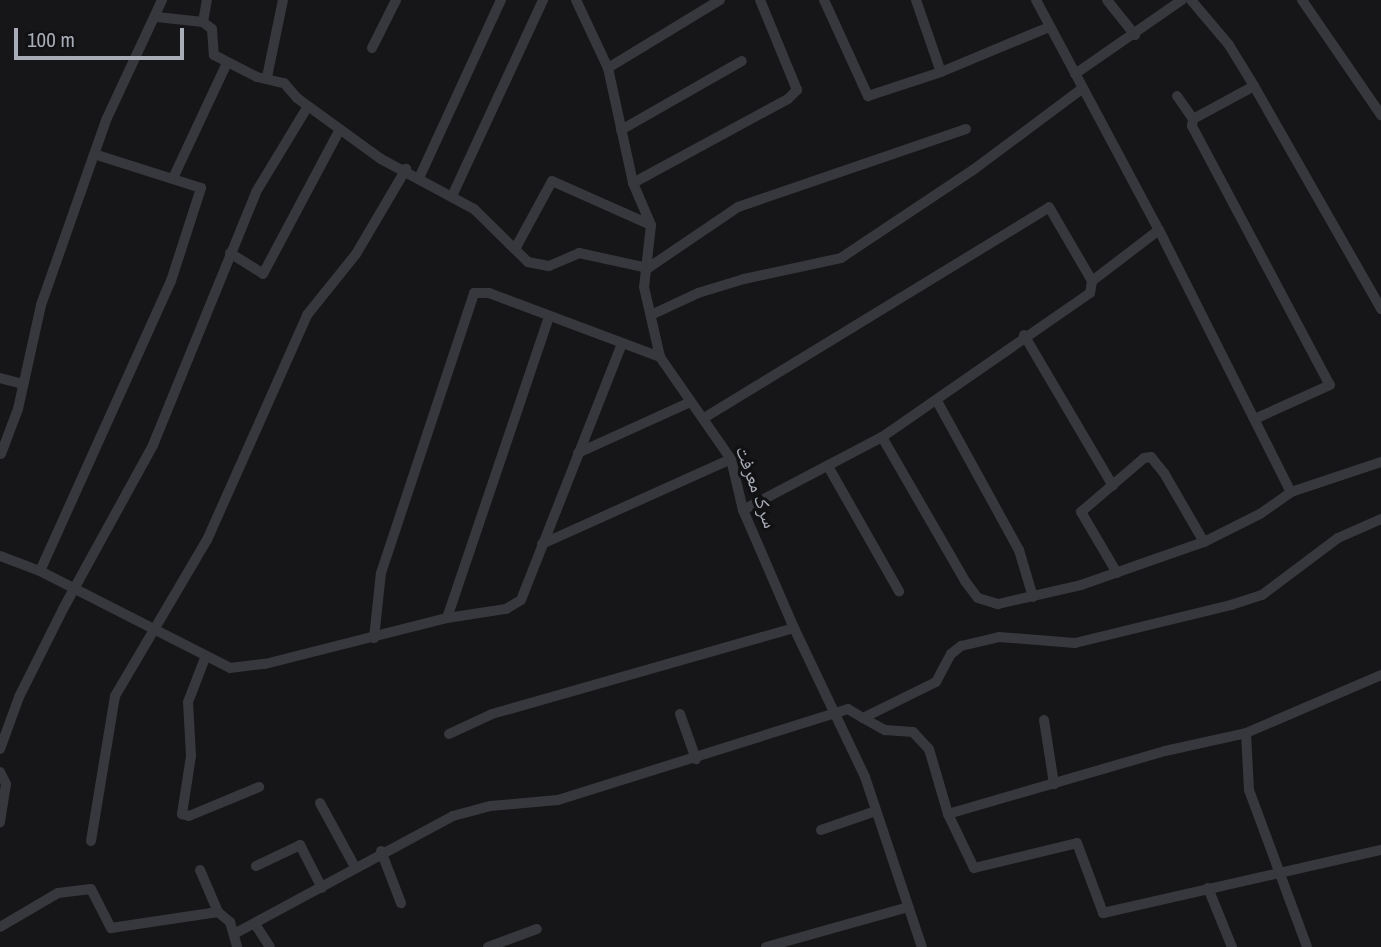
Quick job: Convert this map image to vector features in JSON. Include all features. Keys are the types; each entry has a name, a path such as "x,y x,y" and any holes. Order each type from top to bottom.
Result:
{"street":[{"path":"1,454 12,430 41,305 122,83 163,0"},
{"path":"203,22 207,0"},
{"path":"267,77 283,0"},
{"path":"372,48 396,0"},
{"path":"420,176 501,0"},
{"path":"453,194 543,0"},
{"name":"سرک معرفت","path":"576,0 608,68 633,183 651,225 644,287 660,357 688,403 704,418 731,459 743,510 794,628 865,777 873,812 922,947"},
{"path":"608,68 720,0"},
{"path":"633,183 788,99 797,90 760,0"},
{"path":"824,0 868,96 941,72 1049,27"},
{"path":"916,0 941,72"},
{"path":"1035,0 1160,230 1257,418 1290,492"},
{"path":"1107,0 1135,35"},
{"path":"1075,74 1182,0"},
{"path":"1191,0 1229,45 1381,309"},
{"path":"1302,0 1381,115"},
{"path":"157,16 203,22 212,29 214,55 257,77 284,82 309,106 381,159 453,194 528,262 549,266 579,253 648,268 738,207 966,129"},
{"path":"621,130 742,61"},
{"path":"174,176 227,63"},
{"path":"1193,119 1254,86"},
{"path":"650,315 733,283 841,258 973,170 1083,88"},
{"path":"1177,96 1193,119 1192,125 1330,380 1326,389 1257,418"},
{"path":"0,746 19,697 152,445 256,192 309,106"},
{"path":"230,253 263,274 340,129"},
{"path":"40,571 172,281 201,188 174,176 97,155"},
{"path":"91,841 115,696 127,671 156,632 207,540 307,315 356,254 406,169"},
{"path":"515,249 552,181 651,225"},
{"path":"704,418 1049,207 1092,281 1090,293 1024,335 937,401 829,468 743,510"},
{"path":"1092,281 1160,230"},
{"path":"374,638 381,573 474,293 489,293 660,357"},
{"path":"447,618 549,316"},
{"path":"1024,335 1113,486"},
{"path":"0,556 40,571 205,658 230,668 265,664 447,618 506,608 521,600 622,344"},
{"path":"0,378 22,384"},
{"path":"937,401 1003,517 1030,580 1033,597"},
{"path":"578,453 688,403"},
{"path":"883,436 978,598 998,604 1117,573 1204,542 1260,514 1290,492 1381,462"},
{"path":"1117,573 1081,512 1151,457 1204,542"},
{"path":"542,544 731,459"},
{"path":"829,468 899,591"},
{"path":"863,719 936,682 951,654 961,646 999,637 1075,643 1231,605 1262,595 1338,538 1381,519"},
{"path":"449,734 492,714 794,628"},
{"path":"205,658 188,702 191,756 182,814 189,816 259,787"},
{"path":"948,814 1245,733 1381,675"},
{"path":"234,934 322,888 382,851 453,816 491,806 558,800 696,759 848,709 885,730 913,732 921,740 937,770 948,814 978,869 1077,843 1102,913 1381,850"},
{"path":"680,714 696,759"},
{"path":"1044,720 1054,783"},
{"path":"1245,733 1249,790 1307,947"},
{"path":"0,772 6,784 0,823"},
{"path":"320,803 355,867"},
{"path":"821,830 873,812"},
{"path":"256,866 300,845 322,888"},
{"path":"382,851 401,902"},
{"path":"200,870 218,912 230,922 237,947"},
{"path":"1208,888 1232,947"},
{"path":"0,927 58,893 84,889 96,893 111,929 218,912"},
{"path":"765,947 908,907"},
{"path":"255,924 270,947"},
{"path":"488,947 537,929"}]}
